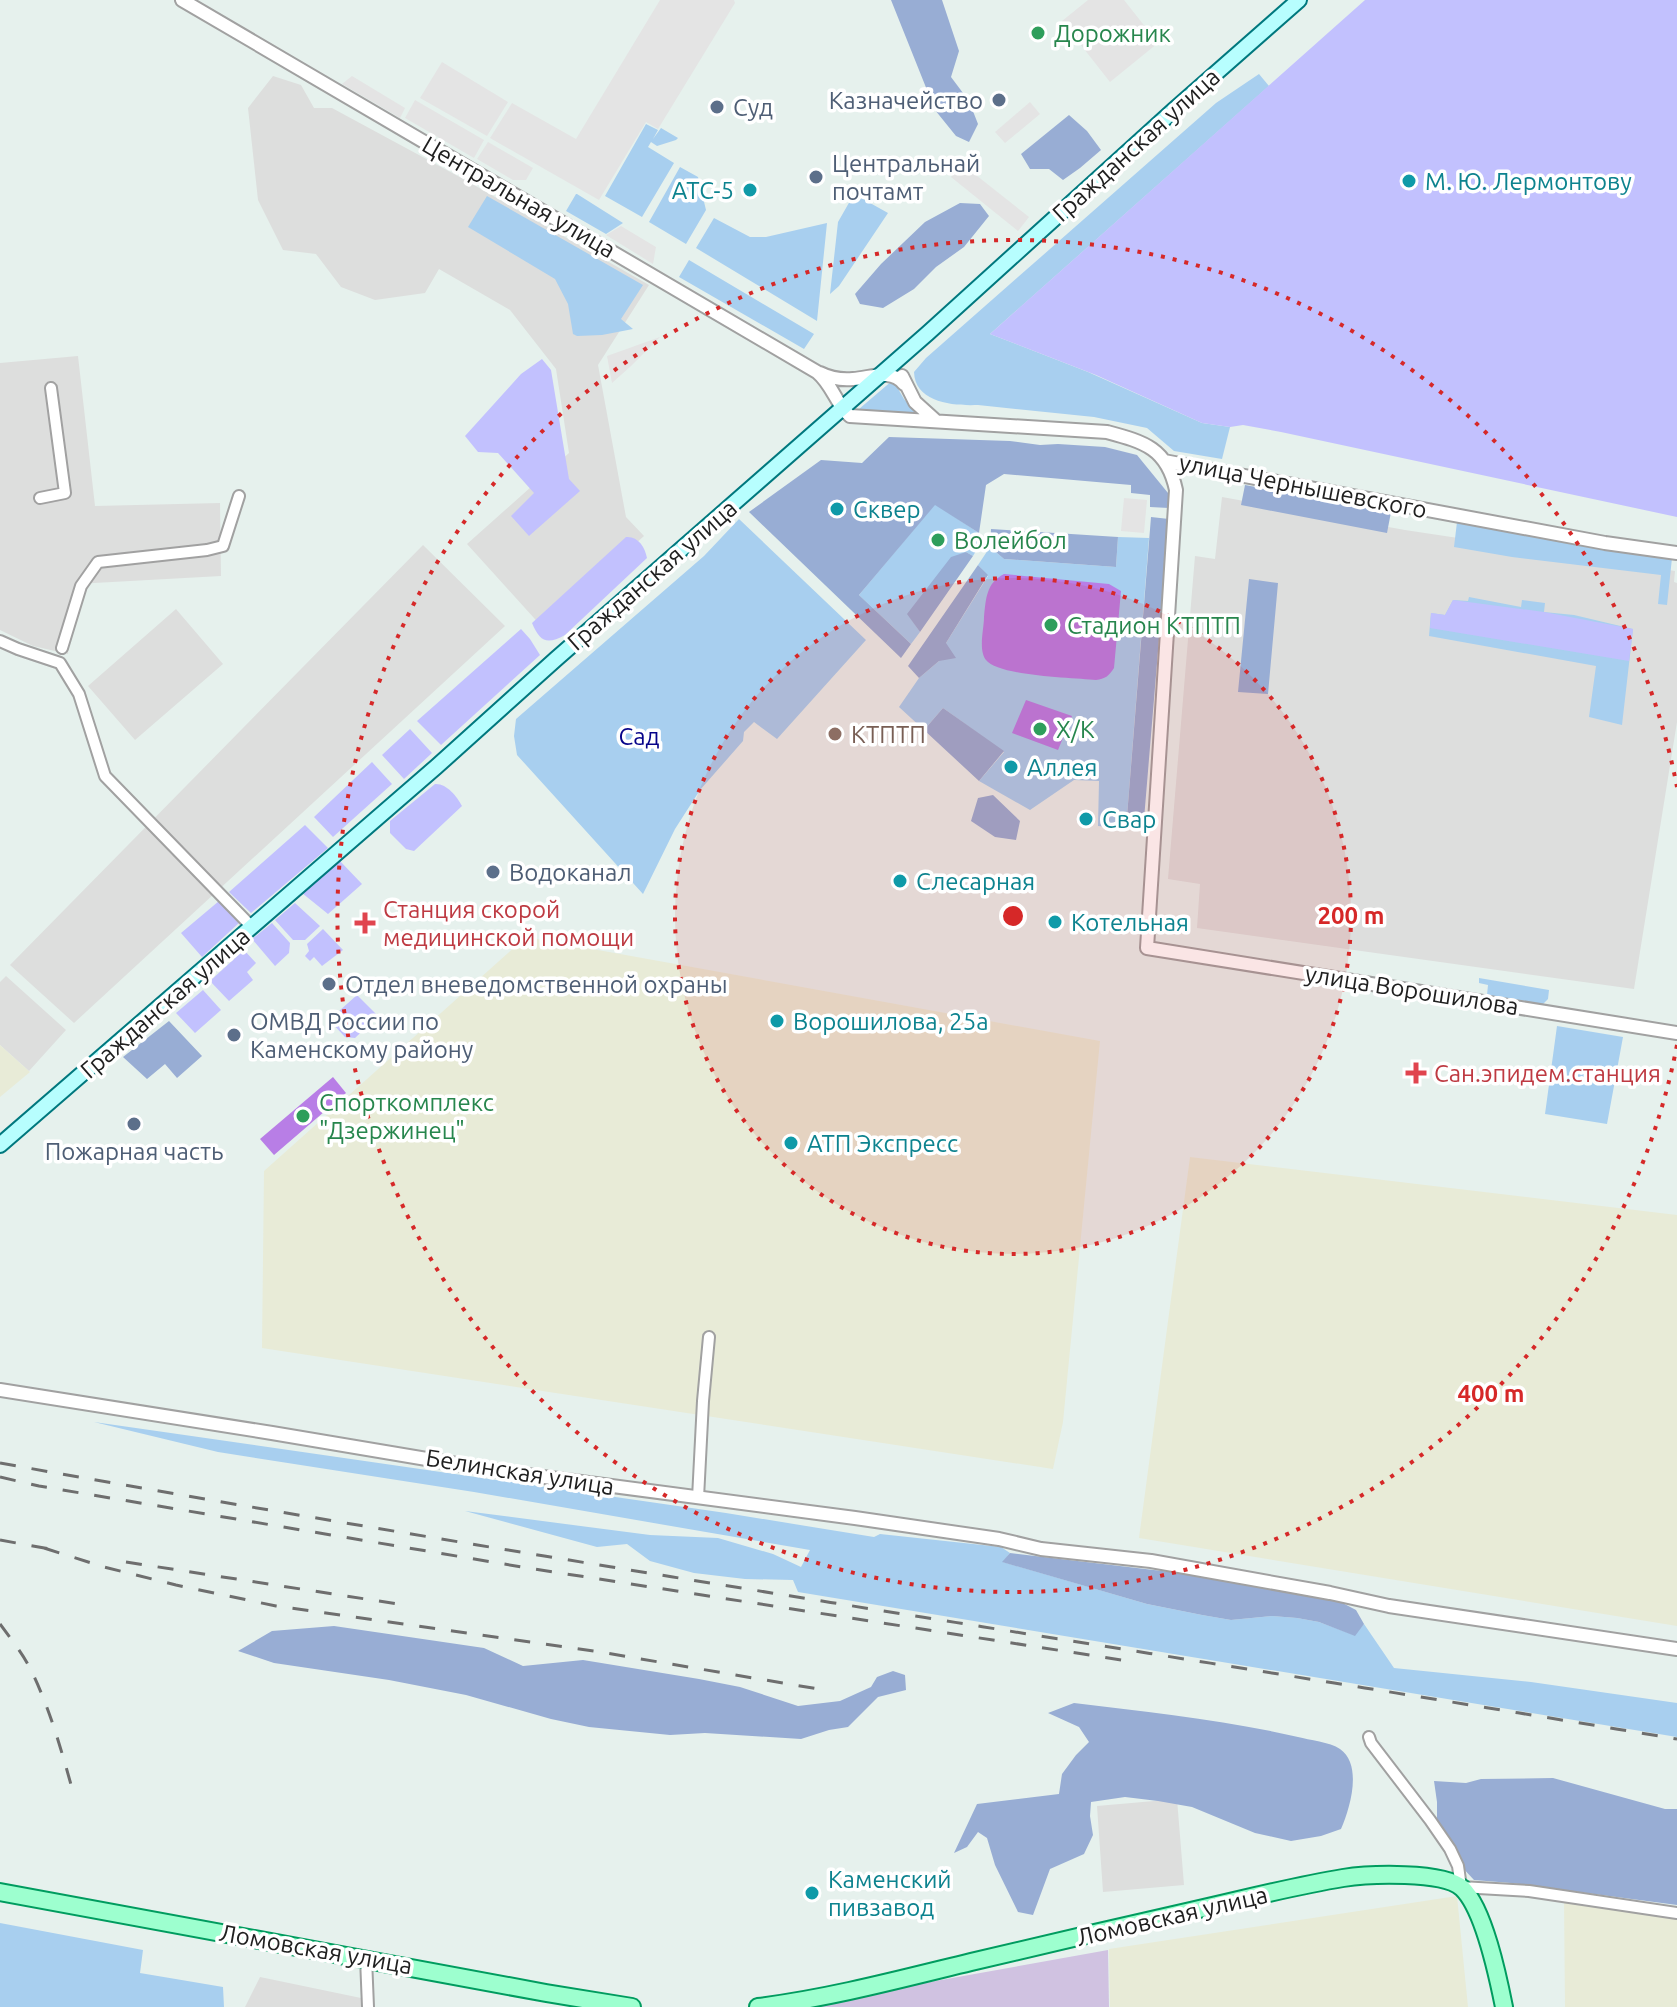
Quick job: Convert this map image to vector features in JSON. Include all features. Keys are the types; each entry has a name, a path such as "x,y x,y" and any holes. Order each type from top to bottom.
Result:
{"main road":[{"name":"Гражданская улица","path":"0,1145 897,361 1299,0"},
{"name":"Ломовская улица","path":"758,2007 806,2000 1346,1877 1426,1876 1461,1887"},
{"path":"1461,1887 1475,1907 1484,1931 1504,2007"},
{"name":"Ломовская улица","path":"0,1892 632,2007"}],"street":[{"name":"Центральная улица","path":"182,0 817,372 831,386 842,408"},
{"path":"897,361 904,384"},
{"path":"817,372 854,379 893,376 900,379 915,402 939,422"},
{"path":"854,379 860,383 859,394"},
{"path":"40,498 65,493 51,388"},
{"path":"842,408 856,418"},
{"name":"улица Чернышевского","path":"829,420 856,418 1107,432 1152,447 1164,461 1605,543 1677,553"},
{"name":"улица Ворошилова","path":"1164,461 1172,473 1176,490 1147,948 1677,1033"},
{"path":"62,648 81,586 98,562 223,546 239,496"},
{"path":"0,641 60,663 79,694 105,776 252,927"},
{"path":"698,1498 709,1337"},
{"name":"Белинская улица","path":"0,1390 498,1471 971,1535 1041,1549 1151,1561 1389,1606 1677,1649"},
{"path":"1369,1737 1450,1849 1458,1866 1461,1887 1529,1891 1677,1913"},
{"path":"366,1958 368,2007"}],"shaded area":[{"path":"660,0 734,0 735,3 658,129 646,122 599,200 490,138 512,103 576,139"},
{"path":"891,0 942,0 959,51 951,77 969,101 978,124 969,142 956,136 935,110"},
{"path":"1088,0 1124,0 1158,43 1110,82 1062,21"},
{"path":"1365,0 1677,0 1677,517 1281,432 1243,425 1230,427 1202,423 1096,375 990,334"},
{"path":"442,62 508,102 487,136 420,98"},
{"path":"273,76 301,85 314,108 332,108 649,285 598,365 626,517 644,536 543,628 467,544 569,453 556,369 510,310 439,269 425,293 375,300 341,287 316,254 283,250 258,200 248,108"},
{"path":"352,76 405,108 400,118 342,84"},
{"path":"415,100 484,140 474,158 405,118"},
{"path":"1030,102 1040,114 1005,143 995,132"},
{"path":"1069,115 1087,131 1101,150 1063,180 1049,169 1030,169 1021,154"},
{"path":"488,142 533,168 526,180 513,180 477,159"},
{"path":"962,164 1029,217 1018,231 951,177"},
{"path":"960,203 980,204 989,216 964,247 936,267 914,289 883,308 860,304 855,294 881,264 925,222"},
{"path":"621,226 656,247 653,264 606,235"},
{"path":"660,337 631,366 612,383 607,356"},
{"path":"78,356 95,506 220,503 221,576 76,584 68,654 33,646 0,630 0,363"},
{"path":"542,359 551,370 569,479 580,491 529,536 511,516 534,493 498,453 478,452 465,436 521,374"},
{"path":"889,437 1105,447 1137,455 1168,493 1169,508 1150,507 1150,495 1131,493 1131,485 1004,474 986,485 979,533 935,505 859,595 911,644 901,658 749,512 821,460 862,463"},
{"path":"1245,485 1391,512 1387,533 1241,505"},
{"path":"1222,497 1405,530 1675,571 1677,722 1634,989 1197,928 1200,884 1168,879 1195,556 1215,559"},
{"path":"1124,498 1147,500 1144,533 1121,531"},
{"path":"1151,517 1169,519 1143,831 1126,829"},
{"path":"991,529 1118,537 1116,567 1004,559 990,547"},
{"path":"626,537 640,543 647,558 565,635 549,641 541,638 532,623"},
{"path":"423,545 505,626 74,1023 10,965"},
{"path":"966,552 973,556 920,632 907,614 951,557"},
{"path":"978,565 988,575 946,643 956,658 939,661 919,678 908,666"},
{"name":"Стадион КТПТП","path":"1004,574 1109,584 1121,591 1114,668 1110,673 1096,680 1037,675 1005,670 986,660 982,645 986,598 990,587"},
{"path":"1249,579 1278,583 1268,694 1238,692"},
{"path":"1453,600 1544,612 1633,629 1629,661 1430,628 1431,613 1445,615"},
{"path":"176,609 223,664 135,740 88,686"},
{"path":"521,629 540,655 441,745 417,721"},
{"name":"Х/К","path":"1026,700 1072,716 1058,750 1012,733"},
{"path":"943,708 1004,751 979,781 924,730"},
{"path":"410,729 432,753 404,779 382,755"},
{"path":"372,762 392,784 333,837 314,817"},
{"path":"435,784 451,791 462,806 414,851 406,849 390,833 390,821"},
{"path":"993,795 1020,821 1016,840 995,837 971,821 978,798"},
{"path":"305,825 328,848 251,913 229,892"},
{"path":"340,861 362,884 328,914 302,893"},
{"path":"219,901 240,922 202,957 181,933"},
{"path":"295,903 320,926 305,940 293,940 275,920"},
{"path":"272,923 290,943 289,953 275,966 252,939"},
{"path":"323,929 343,950 322,966 314,957 310,961 305,956 309,951 307,944"},
{"path":"526,937 1100,1041 1063,1422 1053,1469 262,1348 264,1171"},
{"path":"244,950 256,963 247,972 253,980 229,1001 210,981"},
{"path":"6,976 66,1030 29,1071 0,1045 0,982"},
{"path":"203,990 221,1010 195,1033 176,1013"},
{"path":"357,995 378,1016 355,1038 345,1037 329,1020"},
{"path":"169,1021 202,1056 177,1078 165,1064 147,1079 123,1057"},
{"path":"0,1045 30,1072 0,1097"},
{"name":"Спорткомплекс \"Дзержинец\"","path":"333,1077 346,1093 274,1155 260,1139"},
{"path":"1190,1157 1677,1215 1677,1626 1139,1538"},
{"path":"1010,1553 1213,1577 1293,1594 1333,1598 1356,1610 1364,1624 1355,1636 1319,1622 1297,1618 1272,1616 1231,1620 1147,1604 1002,1562"},
{"path":"334,1626 484,1648 523,1666 583,1660 699,1679 740,1687 798,1706 840,1701 871,1687 877,1677 893,1671 905,1675 906,1690 878,1697 848,1727 801,1739 705,1733 670,1735 589,1727 466,1695 274,1663 238,1651 272,1631"},
{"path":"1074,1703 1243,1726 1336,1747 1347,1756 1353,1776 1351,1799 1341,1829 1291,1841 1255,1833 1192,1807 1125,1797 1091,1802 1093,1835 1084,1854 1050,1869 1033,1915 1018,1912 995,1865 987,1838 978,1832 967,1847 954,1853 977,1804 1059,1794 1062,1774 1089,1742 1079,1727 1048,1713"},
{"path":"1553,1778 1665,1809 1677,1809 1677,1905 1474,1880 1461,1866 1437,1822 1434,1781 1466,1783 1481,1779"},
{"path":"1177,1799 1184,1885 1103,1892 1097,1806"},
{"path":"1457,1896 1468,2007 1110,2007 1109,1949"},
{"path":"1564,1900 1677,1917 1677,2007 1565,2007"},
{"path":"1108,1950 1109,2007 790,2007"},
{"path":"260,1977 361,1998 361,2007 245,2007"}],"green space":[{"path":"1259,74 1269,86 990,334 1088,372 1202,423 1230,427 1222,459 1174,451 1147,428 1094,417 958,405 937,400 921,390 914,372 926,358 1216,103"},
{"path":"646,124 658,130 653,139 661,128 678,138 657,146 651,142 648,147 674,163 642,217 605,196"},
{"path":"680,167 698,177 706,210 686,244 649,222"},
{"path":"576,194 623,223 606,234 566,211"},
{"path":"854,194 888,213 839,286 830,294 838,222"},
{"path":"487,196 643,285 621,319 633,329 602,335 573,334 568,304 555,279 468,227"},
{"path":"714,218 750,237 766,237 827,223 817,321 696,248"},
{"path":"689,260 814,334 804,349 679,277"},
{"path":"893,380 919,416 859,409"},
{"path":"935,504 979,533 980,544 973,556 966,552 908,614 920,632 911,644 859,595"},
{"name":"Сад","path":"739,519 866,640 777,739 754,722 744,732 743,741 700,790 675,829 643,894 517,755 514,736 516,719 704,556"},
{"path":"1457,522 1672,558 1667,605 1658,604 1661,575 1454,547"},
{"path":"1118,537 1149,538 1126,829 1098,826 1099,781 1074,780 1030,810 979,781 1004,752 943,708 924,730 899,707 919,678 939,661 946,643 988,576 978,565 990,547 1004,559 1116,567"},
{"path":"1469,597 1521,607 1522,600 1545,603 1544,612 1574,615 1633,629 1622,725 1589,717 1596,666 1429,636 1431,613 1445,615 1453,600 1468,601"},
{"path":"1479,978 1549,990 1548,999 1542,1005 1487,995 1488,985 1479,983"},
{"path":"1557,1026 1623,1037 1607,1124 1545,1114"},
{"path":"94,1422 874,1537 880,1534 1001,1547 1010,1553 1003,1562 1147,1604 1231,1620 1272,1616 1297,1618 1319,1622 1354,1635 1364,1624 1394,1668 1531,1682 1677,1703 1677,1737 798,1592 793,1580 694,1573 650,1561 627,1544 597,1547 465,1511 650,1535 718,1538 773,1554 801,1567 810,1550 218,1452"},
{"path":"0,1923 143,1950 140,1973 223,1987 224,2007 0,2007"}],"railway":[{"path":"0,1463 628,1570 1677,1739"},
{"path":"0,1477 528,1568 1128,1661"},
{"path":"0,1540 55,1550"},
{"path":"44,1548 104,1567 276,1606 594,1651 830,1691"},
{"path":"126,1562 398,1604"},
{"path":"0,1624 24,1658 38,1686 75,1799"}],"place":[{"name":"Дорожник","path":"1038,33"},
{"name":"Казначейство","path":"999,100"},
{"name":"Суд","path":"717,107"},
{"name":"Центральнай почтамт","path":"816,177"},
{"name":"М. Ю. Лермонтову","path":"1409,181"},
{"name":"АТС-5","path":"750,190"},
{"name":"Сквер","path":"837,509"},
{"name":"Волейбол","path":"938,540"},
{"name":"Стадион КТПТП","path":"1051,625"},
{"name":"Х/К","path":"1040,729"},
{"name":"КТПТП","path":"835,734"},
{"name":"Аллея","path":"1011,767"},
{"name":"Свар","path":"1086,819"},
{"name":"Водоканал","path":"493,872"},
{"name":"Слесарная","path":"900,881"},
{"name":"Котельная","path":"1055,922"},
{"name":"Станция скорой медицинской помощи","path":"365,923"},
{"name":"Отдел вневедомственной охраны","path":"329,984"},
{"name":"Ворошилова, 25а","path":"777,1021"},
{"name":"ОМВД России по Каменскому району","path":"234,1035"},
{"name":"Сан.эпидем.станция","path":"1416,1073"},
{"name":"Спорткомплекс \"Дзержинец\"","path":"303,1116"},
{"name":"Пожарная часть","path":"134,1124"},
{"name":"АТП Экспресс","path":"791,1143"},
{"name":"Каменский пивзавод","path":"812,1893"}]}
